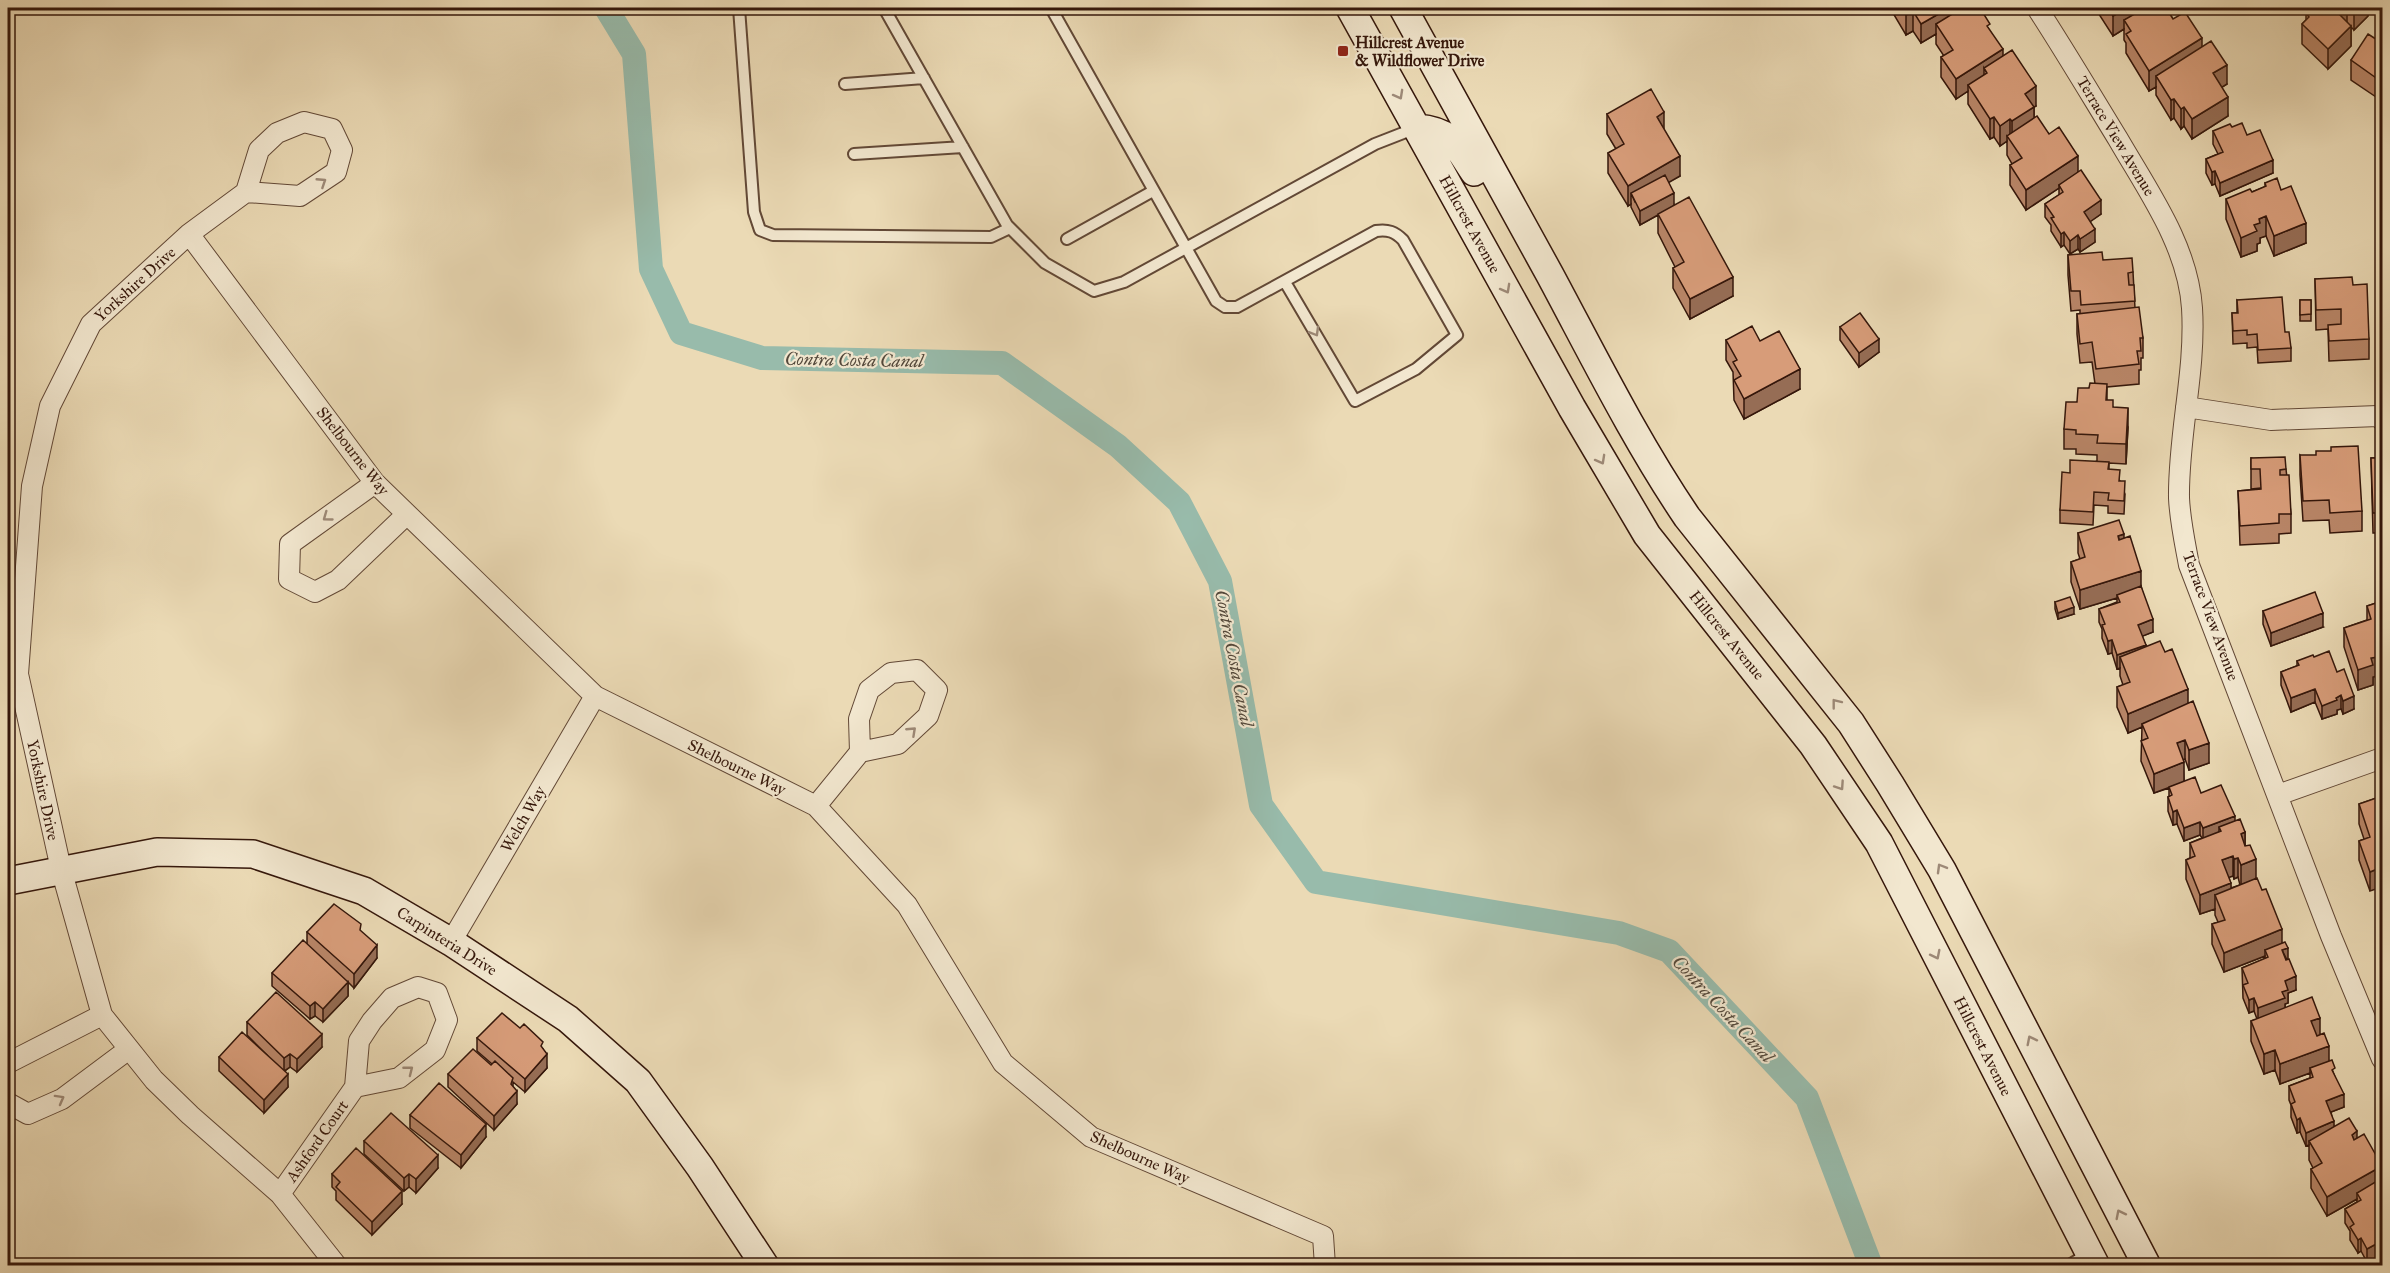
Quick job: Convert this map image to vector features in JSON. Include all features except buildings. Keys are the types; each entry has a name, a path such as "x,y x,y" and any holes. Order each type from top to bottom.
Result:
{"main road":[{"name":"Hillcrest Avenue","path":"1350,8 1614,483 1647,535 1814,746 1878,843 2085,1261"},
{"path":"1402,8 1533,244 1595,362 1667,486 1688,517 1851,723 1942,870 2147,1266"},
{"path":"1417,128 1440,132 1456,143 1486,192 1533,244"},
{"name":"Carpinteria Drive","path":"8,881 158,852 254,854 364,891 451,942 568,1019 638,1081 700,1167 765,1266"}],"street":[{"name":"Terrace View Avenue","path":"2037,8 2157,205 2178,250 2192,308 2191,361 2179,499 2189,565 2331,936 2382,1059"},
{"path":"304,122 332,129 342,150 336,172 300,196 246,192 259,150 277,133 304,122"},
{"name":"Yorkshire Drive","path":"246,192 189,234 90,324 50,406 32,486 13,675 61,869 102,1015 154,1080 190,1115 280,1194 337,1266"},
{"name":"Shelbourne Way","path":"189,234 375,483 595,696 816,806 907,905 1003,1063 1091,1137 1323,1236 1325,1266"},
{"path":"2186,407 2271,420 2381,415"},
{"path":"375,483 290,544 289,579 315,592 331,584 338,580 407,514"},
{"path":"816,806 860,752 898,744 928,716 937,690 917,670 891,673 869,690 859,718 860,752"},
{"name":"Welch Way","path":"451,942 595,696"},
{"path":"2278,795 2382,758"},
{"name":"Ashford Court","path":"280,1194 355,1087 359,1041 372,1021 392,999 418,987 437,993 447,1020 435,1050 399,1078 355,1087"},
{"path":"8,1063 102,1015"},
{"path":"8,1103 28,1114 62,1099 129,1049"}],"lane":[{"path":"739,8 754,212 760,231 773,235 991,237 1010,228"},
{"path":"884,8 1010,228 1045,264 1094,291 1124,282 1376,144 1417,128"},
{"path":"1051,8 1216,301 1225,307 1238,307 1376,231 1385,230 1396,233 1402,240 1457,335 1416,369 1354,401 1286,282"},
{"path":"845,84 924,78"},
{"path":"854,154 963,147"},
{"path":"1067,239 1154,191"}],"waterway":[{"name":"Contra Costa Canal","path":"606,8 634,54 651,269 681,333 762,358 1002,363 1118,446 1179,502 1220,581 1261,805 1316,882 1619,933 1669,951 1807,1098 1871,1266"}],"place":[{"name":"Hillcrest Avenue & Wildflower Drive","path":"1343,51"}]}
